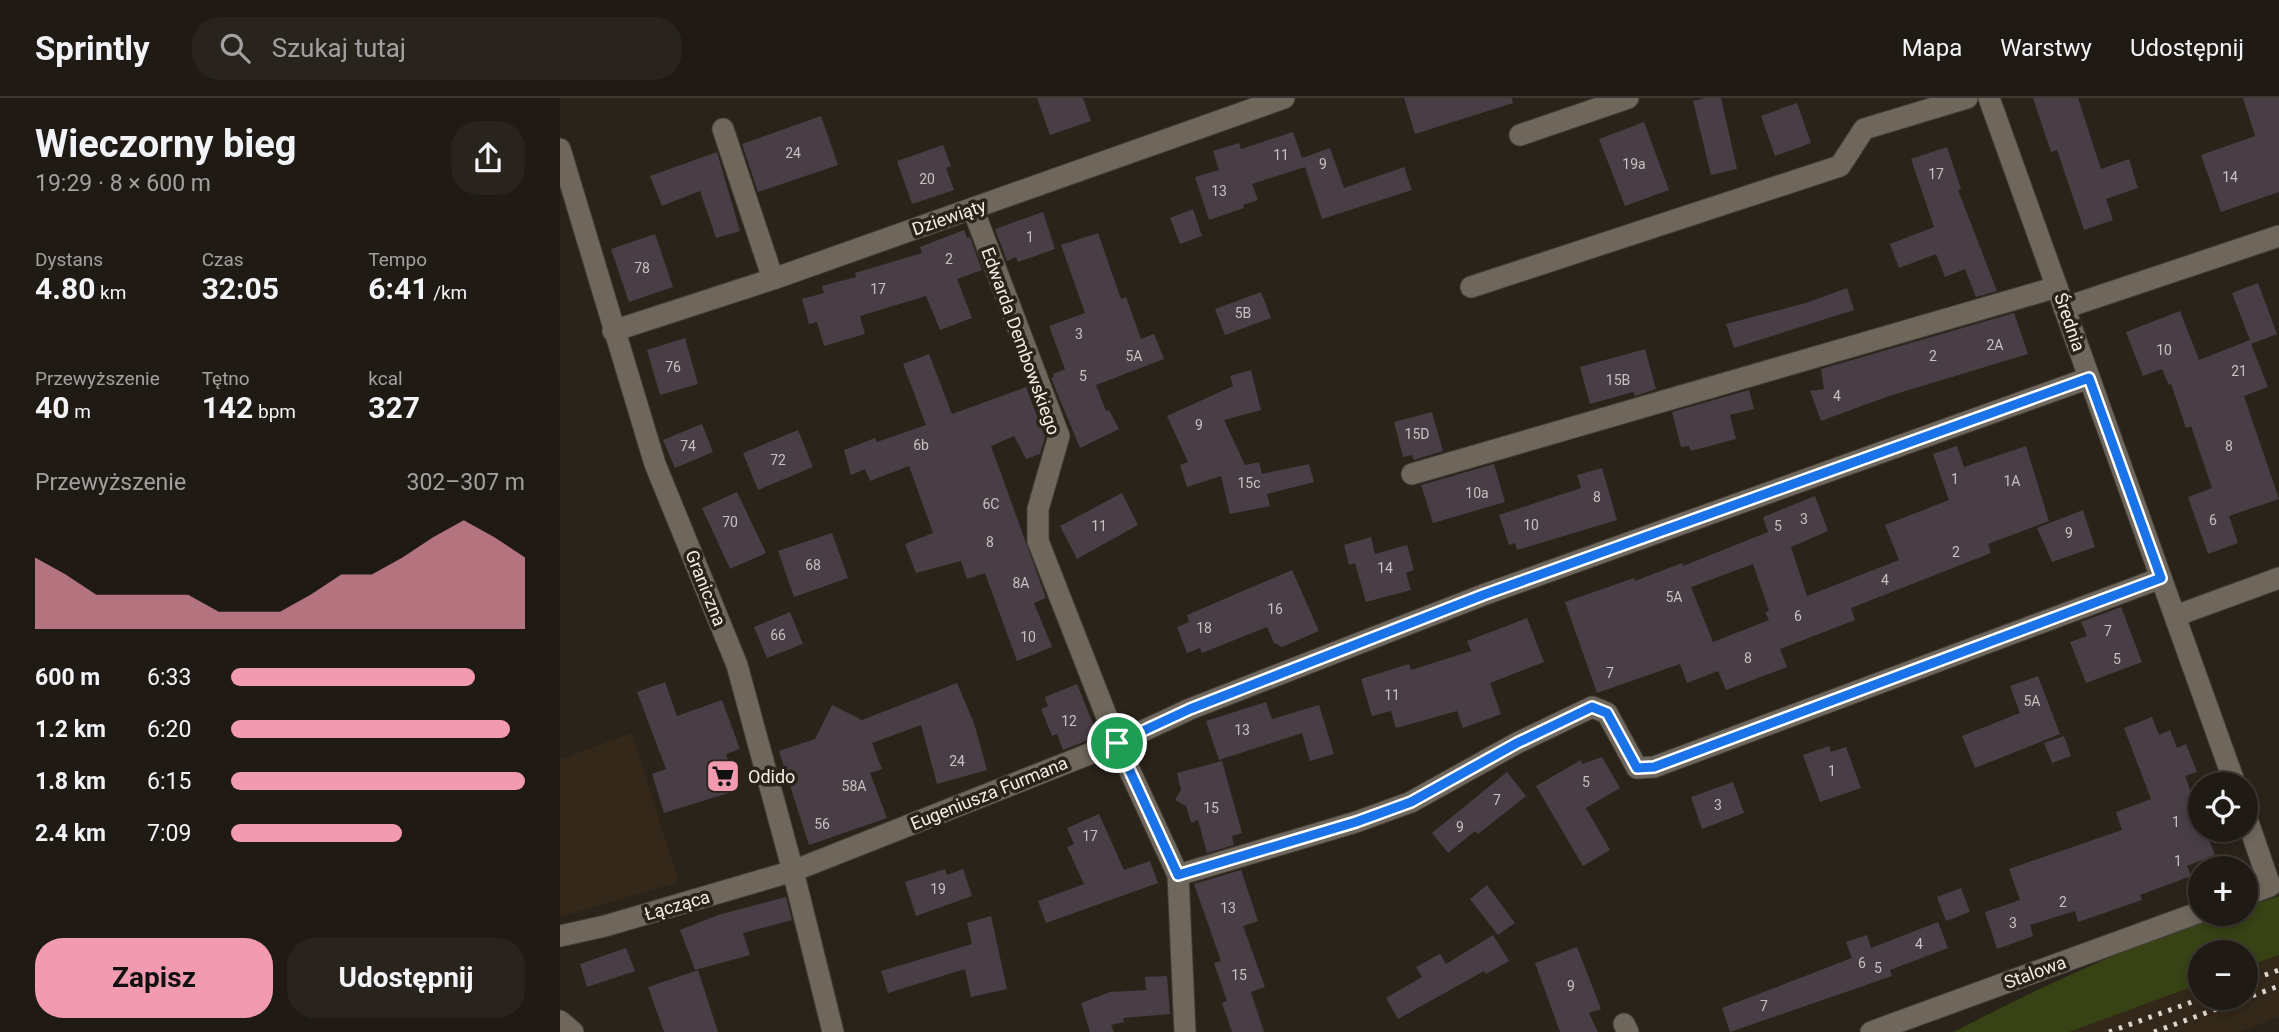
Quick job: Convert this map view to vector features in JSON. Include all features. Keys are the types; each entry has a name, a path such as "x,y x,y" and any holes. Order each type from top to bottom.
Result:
{"street":[{"name":"Dziewiąty","path":"613,331 772,279 1284,98"},
{"path":"1520,135 1628,98"},
{"path":"1471,287 1840,166 1864,129 1967,98"},
{"name":"Średnia","path":"1989,98 2231,772"},
{"path":"723,129 772,279"},
{"name":"Graniczna","path":"560,149 565,186 655,464 737,665 833,1032"},
{"name":"Edwarda Dembowskiego","path":"973,209 1059,436 1038,509 1038,541 1117,743 1178,875 1185,1032"},
{"path":"2064,308 2279,236"},
{"path":"1412,474 2057,287"},
{"name":"Eugeniusza Furmana","path":"793,871 1117,743 1190,709 1483,595 2089,378"},
{"path":"1178,875 1356,822 1411,802 1517,743 1592,707 1607,713 1637,768 1654,767 2161,578"},
{"path":"2175,616 2279,578"},
{"path":"2258,842 2272,874 2258,885"},
{"name":"Łącząca","path":"560,936 605,926 793,871"},
{"name":"Stalowa","path":"1871,1032 2188,916"},
{"path":"560,1021 573,1032"}],"shaded area":[{"path":"632,733 679,882 560,917 560,759"},
{"path":"2279,955 2279,1017 2239,1032 2069,1032 2188,988 2188,1010 2258,1010 2258,962"}],"green space":[{"path":"2279,896 2279,955 2258,962 2258,940 2188,940 2188,988 2069,1032 1954,1032 2081,970 2188,925 2258,926 2258,903"}],"building":[{"path":"1037,98 1083,98 1091,121 1050,135"},
{"path":"1404,98 1512,98 1513,103 1415,134"},
{"path":"1721,98 1737,169 1711,175 1693,101"},
{"path":"2033,98 2078,98 2101,169 2129,159 2138,188 2106,199 2113,220 2084,230 2057,150 2051,152"},
{"path":"2243,98 2279,98 2279,192 2221,212 2201,155 2255,136"},
{"path":"1797,103 1811,143 1775,156 1761,116"},
{"path":"821,116 838,165 758,192 742,144"},
{"path":"1644,122 1669,190 1625,206 1599,139"},
{"path":"1293,132 1302,158 1330,148 1344,188 1404,167 1412,190 1322,219 1305,167 1252,184 1258,200 1243,205 1244,208 1209,220 1195,177 1219,170 1213,151 1239,143 1241,149"},
{"path":"943,145 951,166 946,168 954,190 912,204 897,161"},
{"path":"1947,147 1961,189 1958,190 1997,291 1976,297 1965,269 1945,277 1936,254 1899,268 1890,244 1934,227 1911,159"},
{"path":"717,152 740,231 716,238 700,191 662,206 650,176"},
{"path":"1193,209 1202,236 1180,244 1170,218"},
{"path":"1043,212 1055,249 1018,262 1016,257 1007,261 995,229"},
{"path":"964,230 967,238 970,237 982,270 957,279 972,318 940,330 926,296 860,316 865,334 824,346 817,322 809,324 802,299 824,293 822,286 856,277 855,273 922,253 920,247"},
{"path":"1098,233 1121,299 1126,297 1141,339 1154,334 1164,359 1096,385 1106,411 1109,410 1119,429 1080,448 1051,378 1054,377 1053,374 1065,369 1049,326 1085,313 1061,245"},
{"path":"655,234 673,287 629,302 611,249"},
{"path":"2258,283 2277,334 2251,344 2268,387 2244,396 2279,499 2229,516 2238,543 2208,554 2188,497 2212,488 2191,426 2186,428 2171,384 2169,385 2162,369 2143,376 2126,332 2180,311 2199,360 2250,340 2232,293"},
{"path":"1847,288 1854,310 1734,348 1726,324 1806,303"},
{"path":"1261,292 1271,318 1225,335 1215,309"},
{"path":"2014,313 2028,354 1889,396 1821,421 1810,391 1824,389 1821,369"},
{"path":"685,338 698,384 660,395 647,350"},
{"path":"1645,349 1656,389 1635,396 1633,392 1590,404 1580,367"},
{"path":"929,354 952,414 1026,387 1045,437 1040,454 1026,459 1014,436 991,446 1046,598 1034,603 1052,647 1017,661 985,573 967,579 961,561 916,573 905,544 933,533 909,466 870,481 865,469 851,475 844,450 875,438 877,442 926,425 903,364"},
{"path":"1251,370 1261,410 1224,420 1245,465 1259,462 1262,474 1309,464 1314,482 1267,494 1270,506 1230,514 1221,476 1187,487 1180,465 1188,462 1167,416 1233,386 1230,376"},
{"path":"1749,390 1754,409 1730,415 1736,439 1691,451 1689,446 1681,447 1672,412"},
{"path":"1432,412 1443,451 1414,460 1412,455 1403,457 1394,422"},
{"path":"702,424 713,452 675,468 663,440"},
{"path":"798,430 813,467 758,490 743,453"},
{"path":"1957,446 1964,467 2026,446 2049,521 1988,544 1991,553 1851,608 1855,620 1780,649 1787,667 1726,690 1718,671 1687,683 1680,664 1597,693 1565,602 1634,578 1635,581 1682,563 1683,566 1768,532 1763,517 1815,496 1828,531 1791,547 1807,596 1899,560 1885,525 1949,500 1933,454","holes":["1753,564 1769,611 1765,612 1769,620 1713,642 1691,587"]},
{"path":"1494,464 1505,502 1433,523 1421,485"},
{"path":"1602,468 1617,520 1517,550 1515,543 1509,545 1499,515 1581,488 1577,475"},
{"path":"737,492 766,553 730,569 702,508"},
{"path":"1122,493 1138,525 1077,559 1060,526"},
{"path":"2083,510 2095,547 2052,562 2037,528"},
{"path":"832,533 848,578 794,597 778,551"},
{"path":"1371,537 1375,554 1407,545 1414,570 1406,573 1411,590 1366,602 1355,563 1349,565 1344,545"},
{"path":"1292,570 1319,631 1282,647 1274,643 1267,627 1202,653 1200,648 1187,653 1177,627 1189,622 1187,615"},
{"path":"2121,607 2142,662 2086,683 2070,642 2087,636 2081,622"},
{"path":"790,612 803,644 767,658 754,627"},
{"path":"1527,618 1544,662 1490,683 1501,714 1463,728 1457,711 1396,728 1391,711 1372,716 1361,679 1409,664 1411,670 1471,651 1467,641"},
{"path":"2038,676 2060,734 1975,768 1962,736 2020,713 2010,686"},
{"path":"665,682 677,716 722,700 740,749 726,754 738,790 664,813 652,774 666,769 637,692"},
{"path":"957,683 974,723 987,770 937,784 921,725 872,743 882,769 870,773 887,818 809,845 779,751 815,739 832,705 862,720"},
{"path":"1077,684 1098,736 1063,750 1057,734 1052,736 1041,709 1048,706 1045,697"},
{"path":"1266,702 1272,719 1319,705 1334,754 1310,761 1302,733 1219,760 1206,721"},
{"path":"2152,717 2159,735 2170,730 2177,748 2186,744 2197,772 2188,772 2185,776 2188,784 2188,842 2210,842 2215,855 2188,856 2188,877 2140,895 2142,900 2078,922 2075,911 2030,925 2033,936 1997,949 1985,912 2020,900 2009,869 2122,830 2116,812 2151,799 2124,728"},
{"path":"2064,736 2071,756 2052,763 2044,743"},
{"path":"1829,746 1831,752 1846,747 1861,788 1820,802 1803,755"},
{"path":"1602,757 1620,788 1586,808 1610,850 1583,866 1536,786 1581,760 1582,764"},
{"path":"1222,761 1242,833 1232,836 1234,845 1207,853 1198,820 1191,823 1186,806 1175,800 1181,790 1177,773"},
{"path":"1507,772 1526,796 1478,834 1475,831 1448,853 1432,833"},
{"path":"1733,782 1744,813 1702,829 1691,797"},
{"path":"1099,814 1124,870 1150,861 1158,883 1046,923 1038,901 1084,884 1067,847 1074,844 1067,828"},
{"path":"945,869 947,875 963,869 972,896 916,916 905,882"},
{"path":"1241,870 1258,921 1243,926 1265,987 1251,992 1264,1032 1232,1032 1222,1003 1227,1001 1214,963 1221,961 1194,884"},
{"path":"1487,885 1515,923 1498,935 1470,899"},
{"path":"1961,888 1970,912 1946,921 1937,897"},
{"path":"786,897 792,920 743,933 750,955 695,970 680,930 718,915"},
{"path":"991,916 1007,989 971,997 965,969 888,993 881,971 972,944 967,923"},
{"path":"1938,922 1948,948 1890,970 1892,976 1730,1032 1722,1008 1852,958 1846,942 1867,935 1871,948"},
{"path":"1493,935 1509,961 1486,974 1484,971 1398,1019 1386,998 1422,977 1416,967 1440,954 1446,964"},
{"path":"1577,947 1601,1009 1589,1013 1598,1032 1560,1032 1535,963"},
{"path":"626,948 635,971 587,987 580,964"},
{"path":"698,970 718,1032 664,1032 648,987"},
{"path":"1167,976 1170,1014 1123,1018 1124,1022 1111,1025 1114,1032 1090,1032 1081,1003 1110,992 1146,990 1145,977"}],"railway":[{"path":"2258,977 2279,970"},
{"path":"2154,1032 2279,986"},
{"path":"2109,1032 2188,1003"}],"place":[{"name":"Odido","path":"723,776"}],"route":[{"path":"2089,378 2161,578 1654,767 1637,768 1611,718 1601,709 1592,707 1517,743 1411,802 1356,822 1178,875 1117,743 1190,709 1483,595 2089,378"}]}
